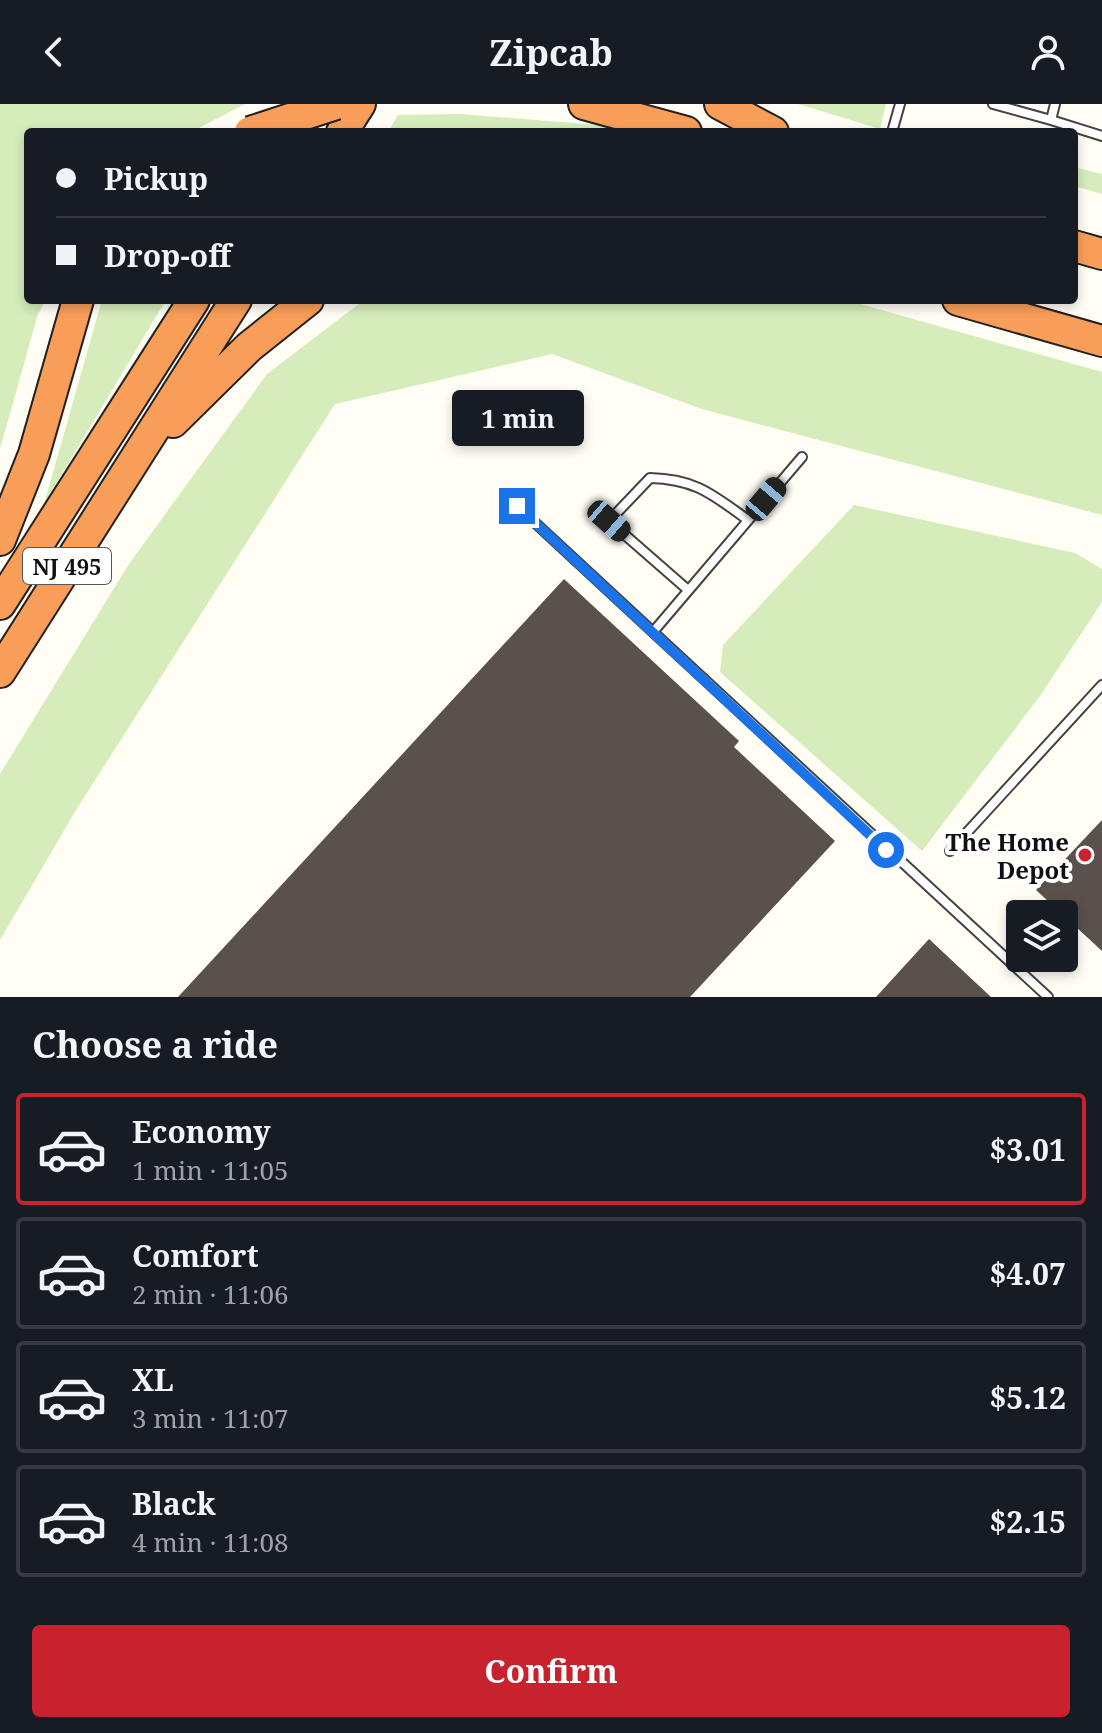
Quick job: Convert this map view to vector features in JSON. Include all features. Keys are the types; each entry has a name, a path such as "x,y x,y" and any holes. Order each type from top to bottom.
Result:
{"highway":[{"path":"299,128 312,104"},
{"path":"262,128 336,104"},
{"path":"345,128 360,104"},
{"path":"584,104 671,128"},
{"path":"720,104 765,128"},
{"path":"1078,247 1102,254"},
{"path":"0,540 34,454 77,304"},
{"path":"0,604 191,304"},
{"path":"134,461 233,304"},
{"path":"134,461 249,347 303,304"},
{"path":"972,304 1102,341"},
{"name":"NJ 495","path":"0,672 134,461"}],"lane":[{"path":"893,128 900,104"},
{"path":"993,104 1076,128"},
{"path":"1051,120 1055,104"},
{"path":"1078,128 1102,136"},
{"path":"653,632 802,457"},
{"path":"688,590 609,521 650,478 679,479 701,487 748,520"},
{"path":"517,506 1048,997"},
{"path":"950,851 1102,685"}],"green space":[{"path":"0,104 245,104 199,128 24,128 24,304 44,304 38,314 0,449"},
{"path":"798,104 886,104 880,128"},
{"path":"461,114 625,128 390,128 398,115"},
{"path":"1078,168 1102,174 1102,194 1078,187"},
{"path":"101,304 164,304 44,504"},
{"path":"359,304 860,304 1102,372 1102,515 702,409 552,354 335,404 76,810 0,940 0,774 129,564 267,374"},
{"path":"854,505 1075,553 1102,569 1102,602 1040,696 922,851 720,672 723,645"}],"building":[{"path":"564,579 739,741 734,747 835,841 690,997 178,997"},
{"name":"The Home Depot","path":"1102,820 1102,951 1078,929 1078,900 1047,900 1036,890"},
{"path":"929,939 991,997 876,997"}],"place":[{"name":"The Home Depot","path":"1085,855"}],"route":[{"path":"517,506 886,850"}]}
